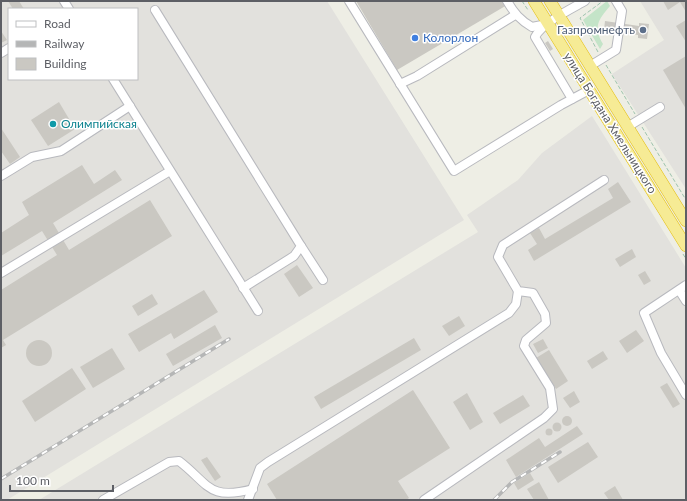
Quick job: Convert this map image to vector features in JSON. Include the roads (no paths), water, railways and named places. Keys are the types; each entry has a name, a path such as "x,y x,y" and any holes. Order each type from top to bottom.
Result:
{"highway":[{"name":"улица Богдана Хмельницкого","path":"534,1 686,246"},
{"name":"улица Богдана Хмельницкого","path":"550,1 629,126 686,221"}],"street":[{"path":"349,1 454,171 588,90"},
{"path":"507,1 515,15 532,27 548,24"},
{"path":"572,99 535,37 537,33 548,24 585,1"},
{"path":"590,66 616,50 622,11 616,1"},
{"path":"155,10 323,280"},
{"path":"400,84 417,76 515,15"},
{"path":"114,80 258,311"},
{"path":"1,176 32,157 61,151 130,106"},
{"path":"629,126 660,107"},
{"path":"1,273 170,171"},
{"path":"248,500 260,468 268,462 509,313 516,304 518,291 499,262 498,257 503,245 604,180"},
{"path":"243,288 294,256 301,246"},
{"path":"686,301 683,287 644,313 661,353 686,394"},
{"path":"424,500 544,418 553,409 550,388 524,346 526,340 543,326 547,320 533,293 518,291"},
{"path":"103,500 169,462 179,461 209,492 222,497 241,494 253,488"}],"railway":[{"path":"1,479 229,339"},
{"path":"494,500 512,482 560,452"}],"place":[{"name":"Газпромнефть","path":"643,30"},
{"name":"Колорлон","path":"415,38"},
{"name":"Олимпийская","path":"53,124"}]}
